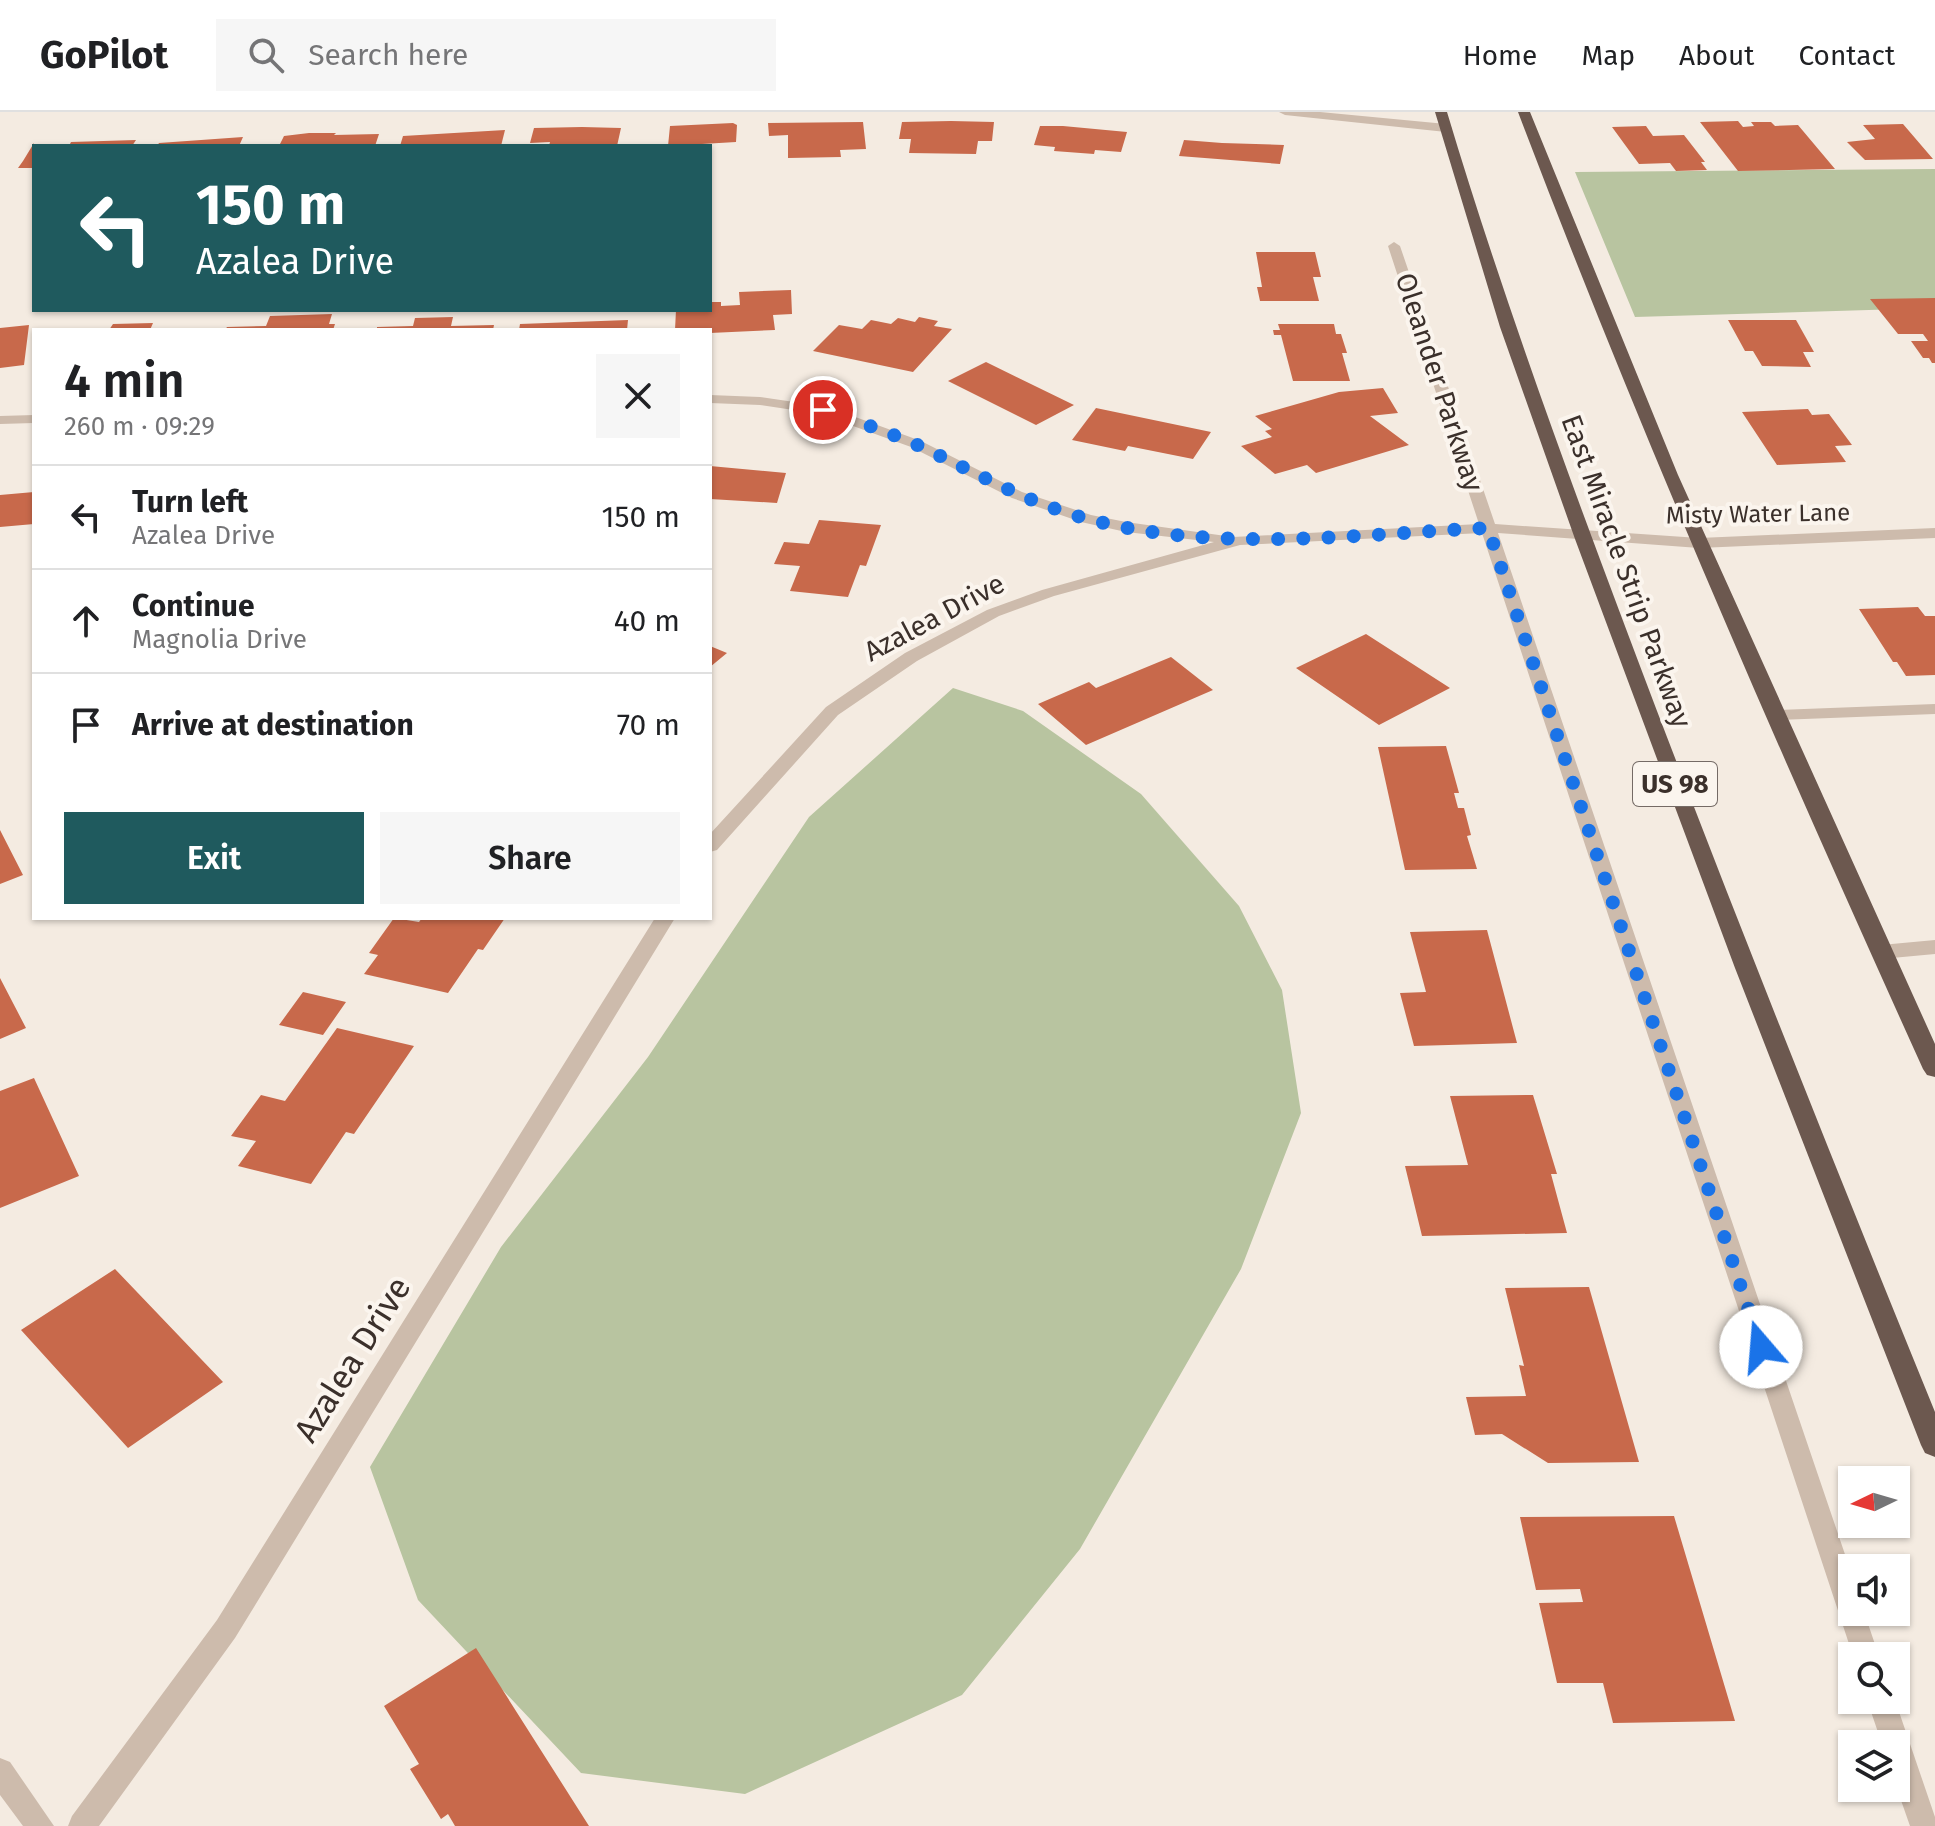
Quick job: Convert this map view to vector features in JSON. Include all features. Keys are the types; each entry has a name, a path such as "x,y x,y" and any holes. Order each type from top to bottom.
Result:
{"highway":[{"path":"1524,112 1593,292 1699,543 1935,1069"},
{"name":"East Miracle Strip Parkway","path":"1443,120 1501,301 1582,535 1742,964 1935,1445"}],"street":[{"path":"1285,112 1443,120"},
{"name":"Oleander Parkway","path":"1394,246 1861,1642"},
{"path":"712,399 760,401 823,410 916,444 1017,495 1087,519 1126,527 1239,540"},
{"path":"0,420 32,419"},
{"name":"Azalea Drive","path":"712,844 832,711 911,657 993,613 1048,593 1239,540 1488,528 1582,535"},
{"name":"Misty Water Lane","path":"1582,535 1699,543 1935,533"},
{"path":"1775,715 1935,709"},
{"name":"Azalea Drive","path":"82,1826 226,1629 664,920"},
{"path":"1881,952 1935,947"},
{"path":"0,1772 40,1826"},
{"path":"1910,1785 1924,1826"}],"green space":[{"path":"1935,169 1935,308 1635,317 1575,172"},
{"path":"953,688 1023,711 1141,794 1239,906 1282,990 1301,1113 1241,1269 1080,1549 962,1695 745,1794 581,1773 418,1600 370,1467 501,1247 648,1057 809,817"}],"building":[{"path":"1738,121 1743,127 1754,126 1751,122 1771,122 1775,126 1798,125 1835,169 1738,171 1700,122"},
{"path":"863,122 866,149 840,150 841,157 788,158 788,135 769,136 768,123"},
{"path":"902,122 994,122 992,141 978,141 976,154 909,153 911,139 899,139"},
{"path":"733,123 737,125 736,142 668,144 670,126"},
{"path":"1903,124 1933,159 1865,160 1847,142 1875,139 1863,125"},
{"path":"1040,126 1127,132 1121,152 1095,150 1094,154 1054,151 1055,147 1034,145"},
{"path":"1646,126 1653,136 1684,135 1705,162 1701,162 1707,170 1676,171 1670,163 1639,164 1612,127"},
{"path":"534,128 621,128 617,144 550,144 530,143"},
{"path":"505,130 502,144 401,144 403,136"},
{"path":"309,133 379,134 376,144 280,144 284,136"},
{"path":"243,137 240,144 159,143"},
{"path":"136,140 133,144 71,142"},
{"path":"1184,140 1284,145 1280,164 1179,156"},
{"path":"32,146 32,168 18,168"},
{"path":"1256,252 1315,252 1321,277 1313,277 1319,301 1260,301 1257,287 1262,287"},
{"path":"791,290 792,314 773,315 775,330 712,333 712,328 675,328 676,312 712,312 712,302 721,302 721,306 740,305 739,292"},
{"path":"1935,298 1935,363 1932,363 1929,358 1923,358 1911,341 1928,341 1923,334 1898,334 1870,299"},
{"path":"332,314 329,324 335,324 334,328 226,328 266,326 270,316"},
{"path":"453,317 451,326 494,325 493,328 377,328 413,326 415,318"},
{"path":"919,317 938,321 934,326 952,329 913,372 813,351 839,325 862,329 871,320 891,324 898,318 915,322"},
{"path":"628,320 627,328 519,328 520,324"},
{"path":"1728,320 1796,320 1814,352 1803,352 1811,367 1762,366 1753,351 1745,351"},
{"path":"153,323 151,328 110,328 113,324"},
{"path":"1278,324 1334,324 1347,353 1342,353 1350,381 1293,381 1281,335 1274,335 1273,330 1280,330"},
{"path":"29,325 24,365 0,368 0,328"},
{"path":"986,362 1074,405 1036,425 948,381"},
{"path":"1383,388 1398,413 1370,416 1409,445 1316,473 1307,465 1275,474 1241,446 1272,437 1265,431 1272,429 1255,416 1339,392"},
{"path":"1096,408 1211,432 1193,459 1128,446 1125,451 1072,440"},
{"path":"1808,409 1812,415 1829,414 1852,445 1835,446 1846,462 1777,465 1742,412"},
{"path":"712,466 786,473 777,503 712,499"},
{"path":"32,492 32,524 0,527 0,495"},
{"path":"819,520 881,525 866,566 860,565 848,597 790,591 800,566 774,564 784,542 809,544"},
{"path":"1918,607 1925,616 1935,616 1935,675 1906,676 1897,662 1893,662 1859,609"},
{"path":"1366,634 1450,688 1379,725 1296,668"},
{"path":"712,647 727,653 712,665"},
{"path":"1171,657 1213,690 1086,745 1038,704 1089,682 1096,688"},
{"path":"1446,746 1459,793 1454,793 1458,808 1464,808 1471,835 1467,836 1477,869 1405,870 1378,747"},
{"path":"0,830 23,875 0,884"},
{"path":"393,920 504,920 483,950 478,949 448,993 364,974 378,955 369,953"},
{"path":"1487,930 1517,1043 1414,1046 1400,993 1426,992 1410,932"},
{"path":"0,978 26,1028 0,1039"},
{"path":"303,992 346,1002 323,1035 279,1025"},
{"path":"337,1028 414,1046 354,1134 346,1132 311,1184 238,1166 256,1141 231,1136 261,1095 285,1101"},
{"path":"34,1078 79,1176 0,1208 0,1091"},
{"path":"1533,1095 1557,1174 1551,1174 1567,1233 1422,1236 1405,1166 1468,1165 1450,1096"},
{"path":"115,1269 223,1382 128,1448 21,1330"},
{"path":"1589,1287 1639,1462 1548,1463 1502,1434 1475,1435 1466,1397 1526,1396 1519,1365 1524,1366 1505,1288"},
{"path":"1674,1516 1735,1721 1613,1723 1603,1683 1557,1683 1539,1603 1583,1602 1580,1589 1536,1590 1520,1517"},
{"path":"476,1648 589,1826 455,1826 448,1814 441,1819 410,1769 419,1764 384,1706"}],"route":[{"path":"823,410 916,444 1017,495 1087,519 1126,527 1239,540 1488,528 1761,1347"}]}
